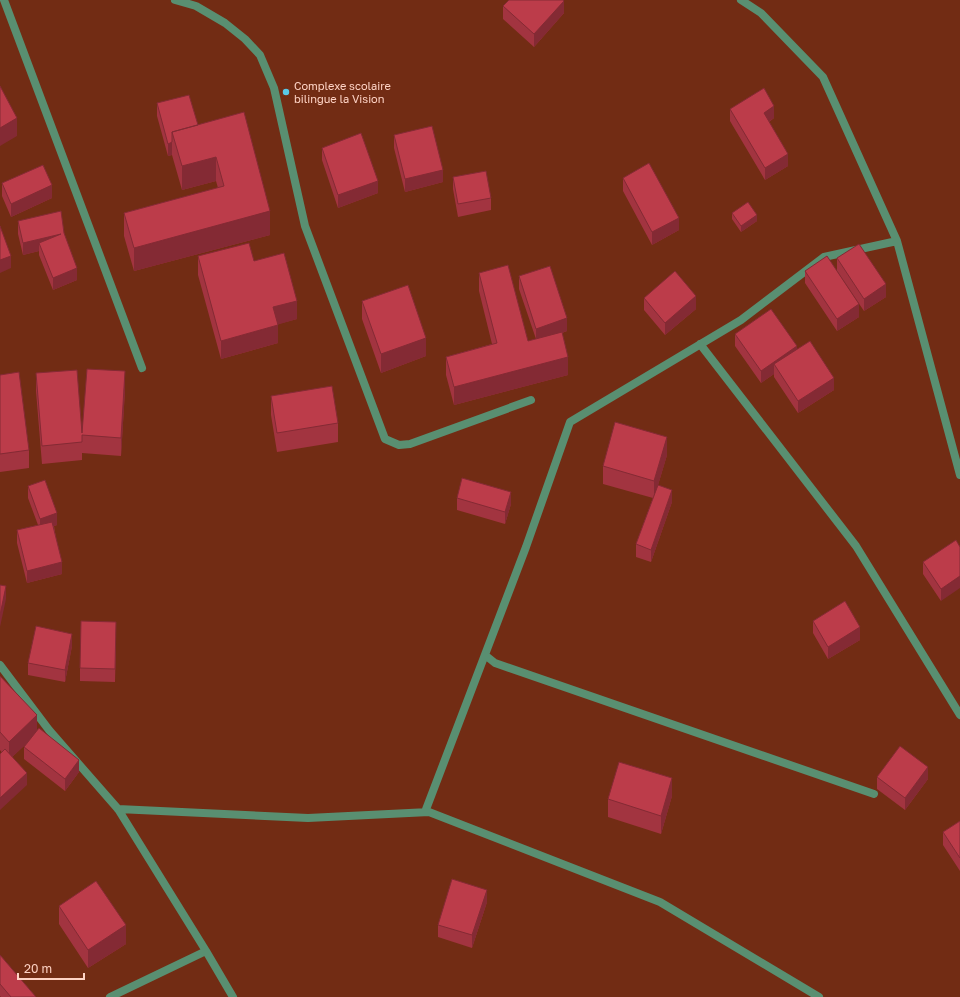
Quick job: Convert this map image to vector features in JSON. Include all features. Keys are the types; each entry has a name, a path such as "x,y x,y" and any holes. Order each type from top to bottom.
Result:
{"street":[{"path":"4,0 142,368"},
{"path":"175,0 196,6 225,23 245,39 260,55 274,88 305,226 385,439 399,445 410,444 531,400"},
{"path":"741,0 761,13 823,77 897,241 960,475"},
{"path":"425,812 485,655 570,422 741,320 824,257 897,241"},
{"path":"700,344 856,546 960,715"},
{"path":"485,655 495,663 874,794"},
{"path":"0,665 49,730 118,809 233,997"},
{"path":"118,809 308,818 430,812 660,902 819,997"},
{"path":"110,997 206,951"}],"building":[{"path":"509,0 564,1 534,34 503,6"},
{"path":"0,86 17,118 0,128"},
{"path":"764,88 774,106 764,113 788,154 765,168 730,109"},
{"path":"189,95 198,125 172,132 172,142 168,144 157,103"},
{"path":"244,112 270,211 134,248 124,213 224,186 216,157 182,166 172,132"},
{"path":"432,126 443,170 405,179 394,135"},
{"path":"361,133 378,181 338,195 322,148"},
{"path":"649,163 679,218 652,232 623,178"},
{"path":"43,165 52,185 11,204 2,183"},
{"path":"486,171 491,198 458,204 453,177"},
{"path":"748,202 757,215 741,226 732,213"},
{"path":"61,211 64,233 77,268 53,278 39,243 61,234 23,243 18,221"},
{"path":"0,226 11,256 0,260"},
{"path":"249,243 254,261 284,253 297,301 273,307 278,325 221,341 198,256"},
{"path":"859,244 886,284 864,299 837,258"},
{"path":"827,256 859,304 837,319 805,271"},
{"path":"508,265 528,341 562,332 568,357 454,387 446,357 497,343 479,273"},
{"path":"550,266 567,318 536,329 519,276"},
{"path":"675,271 696,296 665,323 644,298"},
{"path":"408,285 426,338 381,354 362,301"},
{"path":"771,309 797,346 761,371 735,334"},
{"path":"810,341 834,378 798,401 774,364"},
{"path":"87,369 125,371 121,438 82,435 82,442 42,446 36,373 77,370 82,433"},
{"path":"19,372 29,450 0,454 0,375"},
{"path":"332,386 338,423 277,433 271,396"},
{"path":"615,422 667,437 654,481 603,466"},
{"path":"462,478 511,492 505,512 457,498"},
{"path":"45,480 57,513 40,519 28,486"},
{"path":"658,485 672,490 651,550 636,544"},
{"path":"52,522 62,562 27,571 17,530"},
{"path":"956,540 960,547 960,576 941,589 923,562"},
{"path":"0,585 6,586 0,615"},
{"path":"845,601 860,627 828,647 813,621"},
{"path":"81,621 116,622 115,669 80,668"},
{"path":"36,626 72,634 65,670 28,663"},
{"path":"0,676 37,715 9,742 0,732"},
{"path":"39,728 79,760 65,779 24,747"},
{"path":"900,746 928,767 905,798 877,777"},
{"path":"5,749 27,773 0,798 0,754"},
{"path":"619,762 672,778 661,816 608,799"},
{"path":"960,821 960,858 943,832"},
{"path":"452,879 487,890 472,935 438,925"},
{"path":"96,881 126,925 88,950 59,906"},
{"path":"0,955 36,997 11,997 0,984"}],"place":[{"name":"Complexe scolaire bilingue la Vision","path":"286,92"}]}
